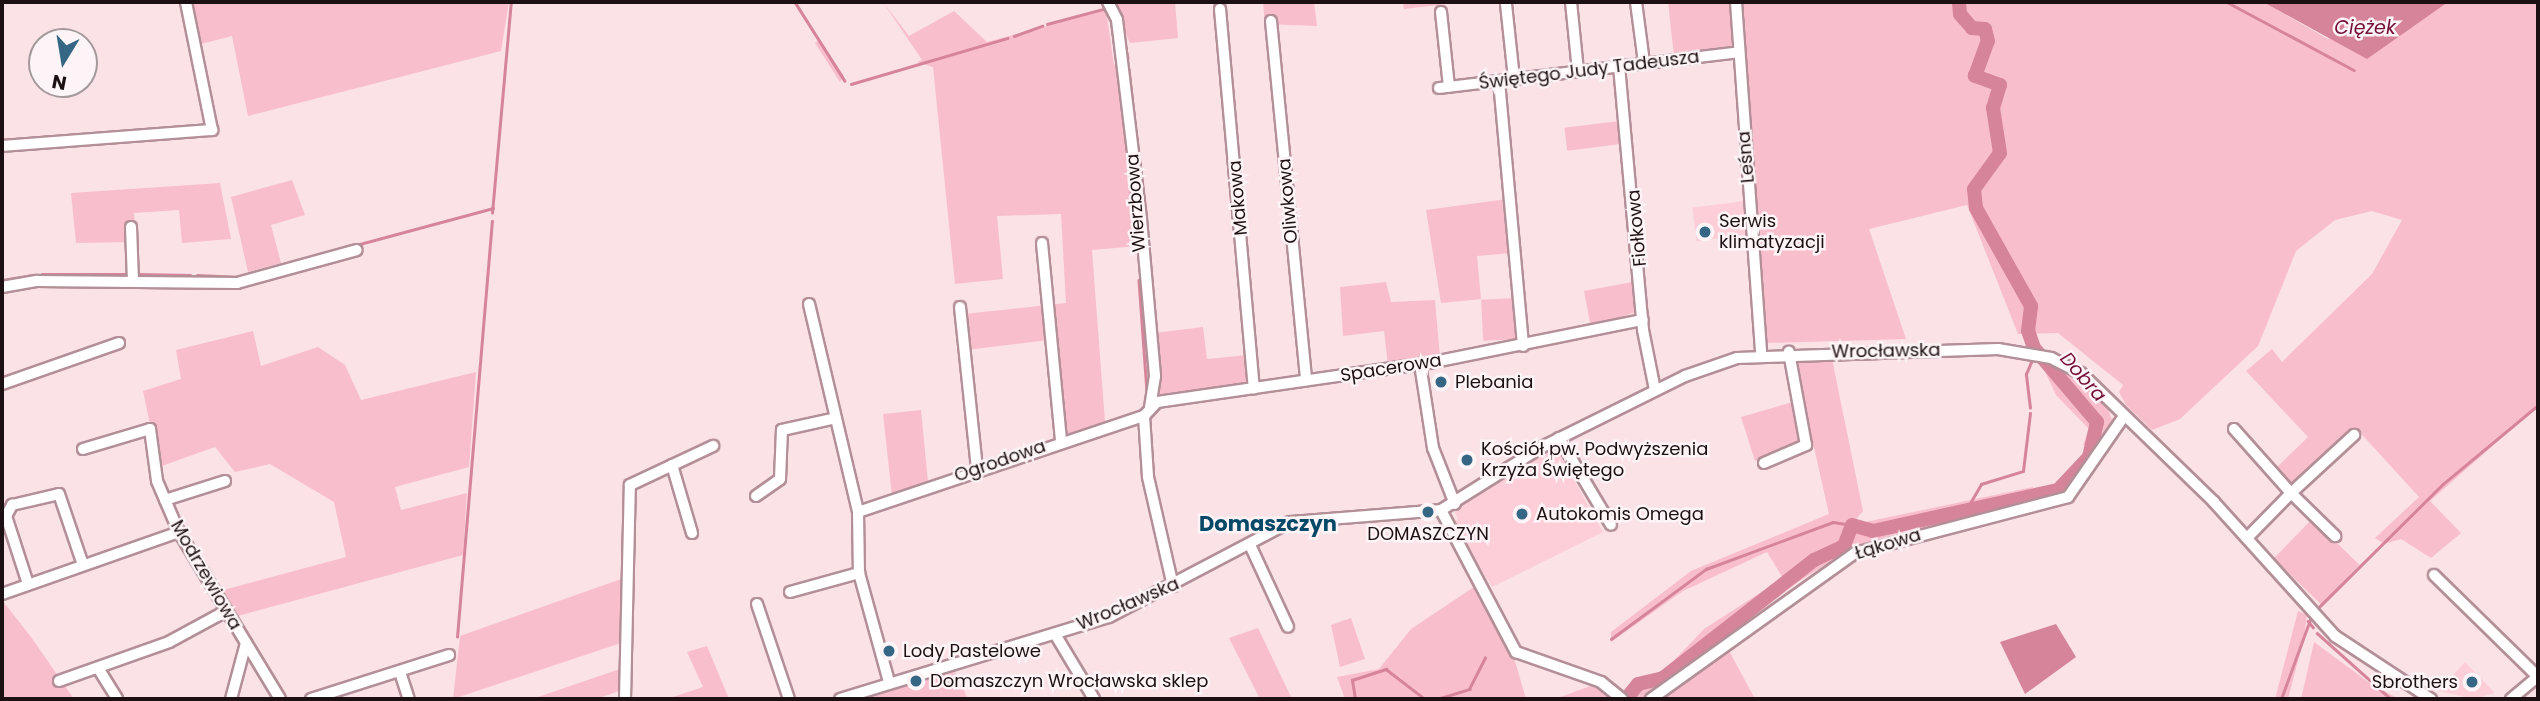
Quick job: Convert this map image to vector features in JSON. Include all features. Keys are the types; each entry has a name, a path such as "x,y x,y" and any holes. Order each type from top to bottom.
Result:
{"street":[{"path":"2,146 212,130 186,2"},
{"name":"Wierzbowa","path":"1108,2 1117,20 1141,219 1155,376 1147,411 1148,477 1173,586"},
{"path":"1571,2 1578,71"},
{"path":"1636,2 1644,63"},
{"name":"Leśna","path":"1737,2 1761,353"},
{"path":"1506,4 1514,79"},
{"name":"Makowa","path":"1220,9 1254,388"},
{"name":"Świętego Judy Tadeusza","path":"1441,12 1444,88 1739,52"},
{"name":"Oliwkowa","path":"1271,21 1306,380"},
{"name":"Fiołkowa","path":"1619,66 1643,320 1655,390"},
{"path":"1499,81 1523,345"},
{"path":"131,227 133,281"},
{"path":"1042,243 1061,441"},
{"path":"2,287 133,281 237,283 357,250"},
{"path":"809,304 858,512 859,573 889,682"},
{"path":"960,307 977,468"},
{"name":"Spacerowa","path":"1147,411 1254,388 1420,364 1643,320"},
{"path":"2,384 119,343"},
{"path":"1764,463 1806,445 1788,352"},
{"name":"Wrocławska","path":"840,699 854,697 889,682 1055,634 1173,586 1301,518 1441,510 1559,438 1655,390 1761,353 2025,352 2051,358 2081,373 2248,538 2335,636 2431,699"},
{"path":"1420,364 1433,448 1455,503"},
{"name":"Ogrodowa","path":"858,512 977,468 1147,411"},
{"name":"Łąkowa","path":"1651,699 1854,553 2068,497 2124,416"},
{"path":"756,496 780,479 782,430 836,418"},
{"name":"Modrzewiowa","path":"83,449 150,429 165,500 179,532 280,699"},
{"path":"2234,429 2291,493 2335,536"},
{"path":"2248,538 2291,493 2354,435"},
{"path":"1559,438 1611,525"},
{"path":"625,699 630,485 713,446"},
{"path":"671,465 692,533"},
{"path":"165,500 225,481"},
{"path":"28,584 6,516 12,505 59,494 83,565"},
{"path":"1441,510 1516,652 1601,682 1620,698"},
{"path":"2,594 179,532"},
{"path":"1250,545 1288,627"},
{"path":"790,592 859,573"},
{"path":"2434,575 2538,677 2511,699"},
{"path":"757,604 789,699"},
{"path":"60,681 98,668 226,611"},
{"path":"1055,634 1094,699"},
{"path":"231,699 246,643"},
{"path":"311,699 449,655"},
{"path":"98,668 117,699"},
{"path":"400,672 409,699"}],"shaded area":[{"path":"509,2 501,51 248,116 232,36 197,45 189,3"},
{"path":"883,2 909,36 954,11 987,42 1106,10 1114,65 1119,64 1138,246 1092,250 1105,422 1065,435 1056,339 966,350 964,314 1066,303 1061,214 997,216 1003,279 955,284 933,67 917,62 922,60"},
{"path":"1111,2 1175,2 1178,38 1130,43"},
{"path":"1263,2 1314,2 1317,26 1265,24"},
{"path":"1403,2 1464,2 1404,9"},
{"path":"1668,2 1733,2 1735,47 1674,56"},
{"path":"1740,2 2263,2 2328,39 2401,33 2448,2 2538,2 2538,406 2430,501 2461,533 2431,558 2401,539 2384,544 2375,538 2419,497 2356,428 2290,485 2274,470 2308,437 2246,371 2272,349 2282,362 2372,274 2402,220 2372,211 2335,220 2296,251 2258,346 2180,419 2152,430 2126,405 2119,392 2123,385 2058,333 2018,334 1967,205 1869,229 1906,339 1765,343"},
{"path":"820,40 844,76 840,82 815,43"},
{"path":"1620,121 1623,144 1567,151 1564,128"},
{"path":"292,180 305,215 271,225 281,263 248,272 231,197"},
{"path":"220,183 231,239 182,243 179,210 134,213 136,242 76,243 71,193"},
{"path":"1507,199 1512,253 1477,256 1481,299 1441,303 1426,210"},
{"path":"1745,201 1749,235 1697,241 1692,207"},
{"path":"1386,282 1391,302 1435,300 1440,357 1388,365 1384,331 1343,336 1340,287"},
{"path":"1632,282 1638,286 1641,310 1591,328 1584,291"},
{"path":"1516,298 1518,339 1483,341 1481,300"},
{"path":"1203,327 1207,359 1248,355 1250,386 1160,399 1155,333"},
{"path":"253,331 261,366 318,347 345,365 361,400 476,372 469,467 395,487 401,510 467,493 463,555 234,617 220,591 346,557 334,502 270,464 235,472 215,447 159,467 143,391 181,379 176,350"},
{"path":"1794,359 1832,359 1863,511 1851,525 2033,487 2030,504 1852,548 1790,587 1646,699 1626,699 1623,692 1634,679 1664,671 1704,629 1783,578 1767,552 1683,591 1611,642 1611,632 1691,571 1829,514"},
{"path":"2040,361 2069,371 2107,407 2112,420 2097,448 2083,445 2089,429 2056,395"},
{"path":"1793,402 1802,440 1755,461 1741,417"},
{"path":"921,410 928,482 892,496 883,414"},
{"path":"1555,446 1603,532 1492,587 1452,523 1458,519 1454,511"},
{"path":"2312,519 2359,565 2321,604 2274,559"},
{"path":"624,578 624,642 453,699 460,636"},
{"path":"1474,587 1512,651 1526,699 1345,699 1337,677 1379,669 1411,629"},
{"path":"2,600 31,637 74,699 2,699"},
{"path":"2298,611 2307,615 2304,638 2288,699 2275,699"},
{"path":"1351,618 1365,659 1340,667 1331,625"},
{"path":"1258,628 1292,699 1260,699 1229,638"},
{"path":"2314,642 2371,684 2399,699 2301,699"},
{"path":"707,646 729,699 667,699 703,687 687,652"},
{"path":"1727,647 1755,699 1656,699"},
{"path":"2465,662 2495,693 2474,699 2439,691"},
{"path":"623,668 622,690 596,699 532,699"},
{"path":"955,672 968,699 865,699 868,697"},
{"path":"1596,684 1614,699 1555,699"}],"water":[{"name":"Ciężek","path":"2263,2 2448,2 2367,59"},
{"path":"2056,624 2076,657 2025,694 2000,642"}],"waterway":[{"path":"492,213 511,2"},
{"path":"795,2 845,81"},
{"path":"1116,2 1128,58"},
{"name":"Dobra","path":"1626,699 1638,684 1663,678 1814,560 1844,546 1852,525 1873,531 2058,490 2089,457 2097,422 2034,348 2028,331 2031,306 1976,208 1974,189 2000,153 1993,108 2000,85 1975,76 1988,41 1985,29 1972,28 1960,14 1959,2"},
{"path":"2227,2 2354,70"},
{"path":"1047,24 1107,8"},
{"path":"1111,18 1118,70"},
{"path":"1014,36 1042,26"},
{"path":"851,84 1007,38"},
{"path":"1129,69 1135,125"},
{"path":"1127,146 1136,246"},
{"path":"293,262 493,208"},
{"path":"457,637 492,221"},
{"path":"42,274 128,274"},
{"path":"137,274 190,275"},
{"path":"2,280 32,275"},
{"path":"197,275 240,277"},
{"path":"1139,280 1147,392"},
{"path":"2030,408 2026,374 2032,360"},
{"path":"2317,609 2443,484 2538,405"},
{"path":"1969,505 1981,484 2023,471 2030,413"},
{"path":"1611,639 1706,569 1833,522 1852,525"},
{"path":"2281,699 2311,617"},
{"path":"2308,621 2313,627"},
{"path":"2317,633 2391,699"},
{"path":"1437,699 1469,689 1485,658"},
{"path":"1355,699 1352,680 1386,669 1425,699"}],"place":[{"name":"Serwis klimatyzacji","path":"1705,232"},
{"name":"Plebania","path":"1441,382"},
{"name":"Kościół pw. Podwyższenia Krzyża Świętego","path":"1467,460"},
{"name":"DOMASZCZYN","path":"1428,512"},
{"name":"Autokomis Omega","path":"1522,514"},
{"name":"Lody Pastelowe","path":"889,651"},
{"name":"Domaszczyn Wrocławska sklep","path":"916,681"},
{"name":"Sbrothers","path":"2472,682"}],"district":[{"name":"Domaszczyn","path":"1268,524"}]}
